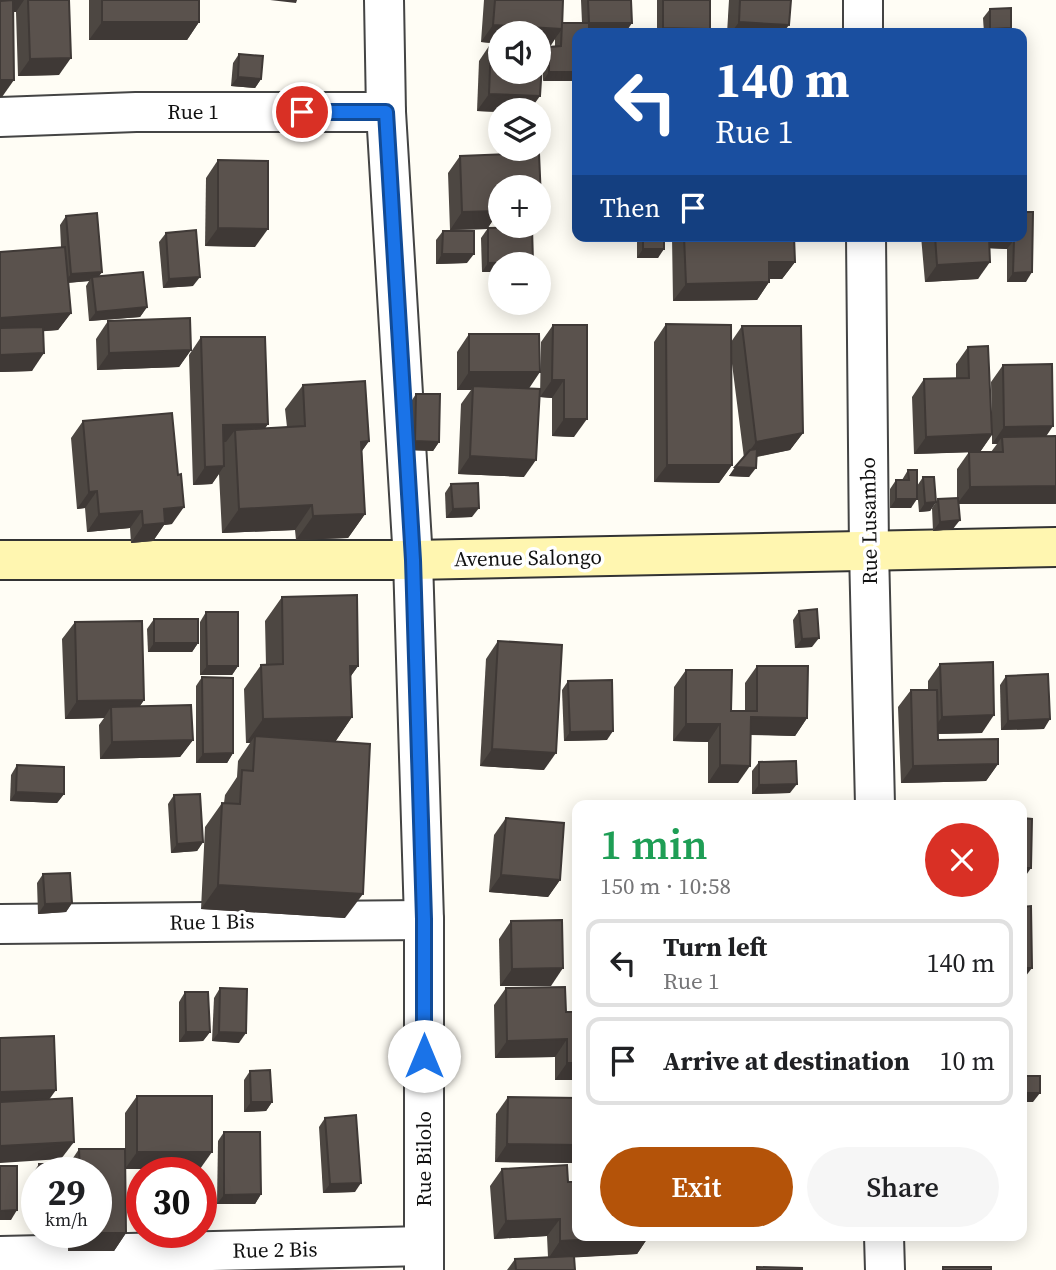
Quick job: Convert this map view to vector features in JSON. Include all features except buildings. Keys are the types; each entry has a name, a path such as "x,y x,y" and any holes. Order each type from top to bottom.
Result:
{"street":[{"name":"Rue Bilolo","path":"384,0 386,112 413,560 424,919 424,1258"},
{"path":"863,0 863,28"},
{"name":"Rue 1","path":"0,117 136,112 386,112"},
{"name":"Rue Lusambo","path":"866,242 874,800"},
{"name":"Avenue Salongo","path":"0,560 413,560 1056,547"},
{"name":"Rue 1 Bis","path":"0,924 424,919"},
{"path":"884,1241 885,1270"},
{"name":"Rue 2 Bis","path":"0,1256 424,1258"}],"route":[{"path":"302,112 386,112 413,560 424,919 424,1056"}]}
